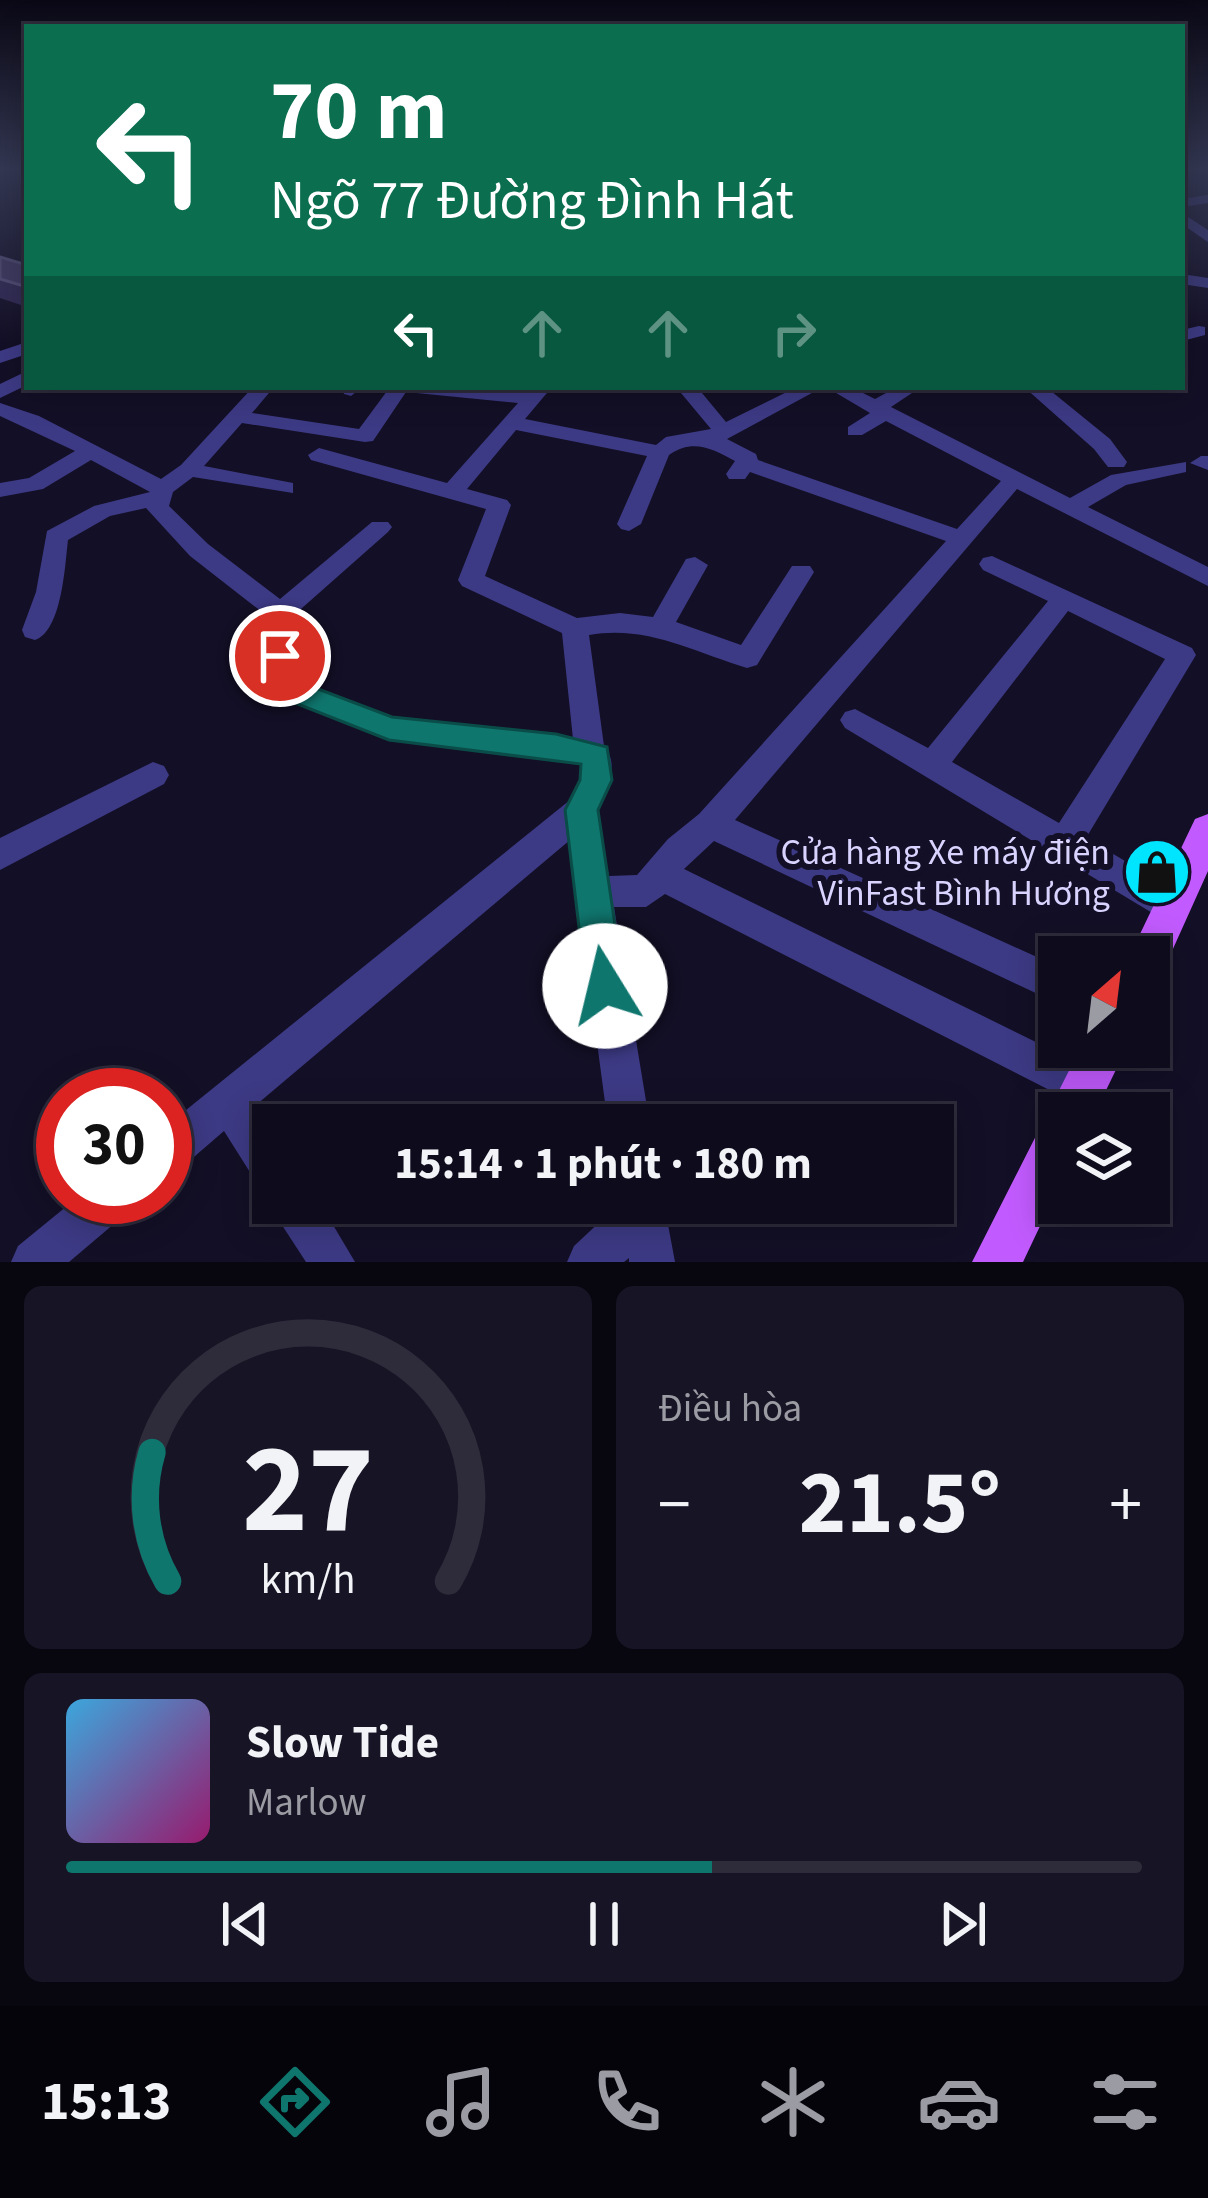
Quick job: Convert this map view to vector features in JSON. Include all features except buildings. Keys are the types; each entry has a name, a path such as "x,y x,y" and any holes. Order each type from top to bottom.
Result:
{"main road":[{"path":"1157,936 1208,830"},
{"path":"997,1262 1038,1178"}],"street":[{"path":"35,630 49,592 56,536 102,512 160,493 189,470 261,390"},
{"path":"234,416 365,436 398,390"},
{"path":"474,390 538,393"},
{"path":"688,390 720,435 748,459 742,469 960,538"},
{"path":"629,524 661,452 674,442 720,435 807,390"},
{"path":"842,390 1208,578"},
{"path":"855,430 907,390"},
{"path":"1038,390 1102,444 1116,462"},
{"path":"451,493 538,393"},
{"path":"0,409 32,420 160,493"},
{"path":"513,423 661,452"},
{"path":"0,490 35,484 88,452"},
{"path":"320,454 499,505 471,580 575,628 662,624 747,658 801,572"},
{"path":"1072,506 1119,480 1196,464"},
{"path":"189,470 285,488"},
{"path":"593,892 646,891 680,849 711,824 1016,477"},
{"path":"160,493 158,507 199,550 280,613"},
{"path":"192,1132 581,810 596,780 596,756 590,753 389,728 300,693 280,656 280,613 380,527"},
{"path":"992,564 1182,655 1065,843"},
{"path":"662,624 695,565"},
{"path":"932,765 1064,599"},
{"path":"575,628 590,753"},
{"path":"855,719 1171,906"},
{"path":"0,855 153,775"},
{"path":"581,810 626,1104"},
{"path":"711,824 1038,976"},
{"path":"659,874 1061,1092"},
{"path":"229,1102 252,1138"},
{"path":"34,1262 80,1224"},
{"path":"308,1224 332,1262"},
{"path":"590,1262 628,1224"},
{"path":"646,1224 652,1262"}],"place":[{"name":"Cửa hàng Xe máy điện VinFast Bình Hương","path":"1157,872"}],"route":[{"path":"280,656 300,693 389,728 556,746 596,756 596,780 581,810 605,986"}]}
